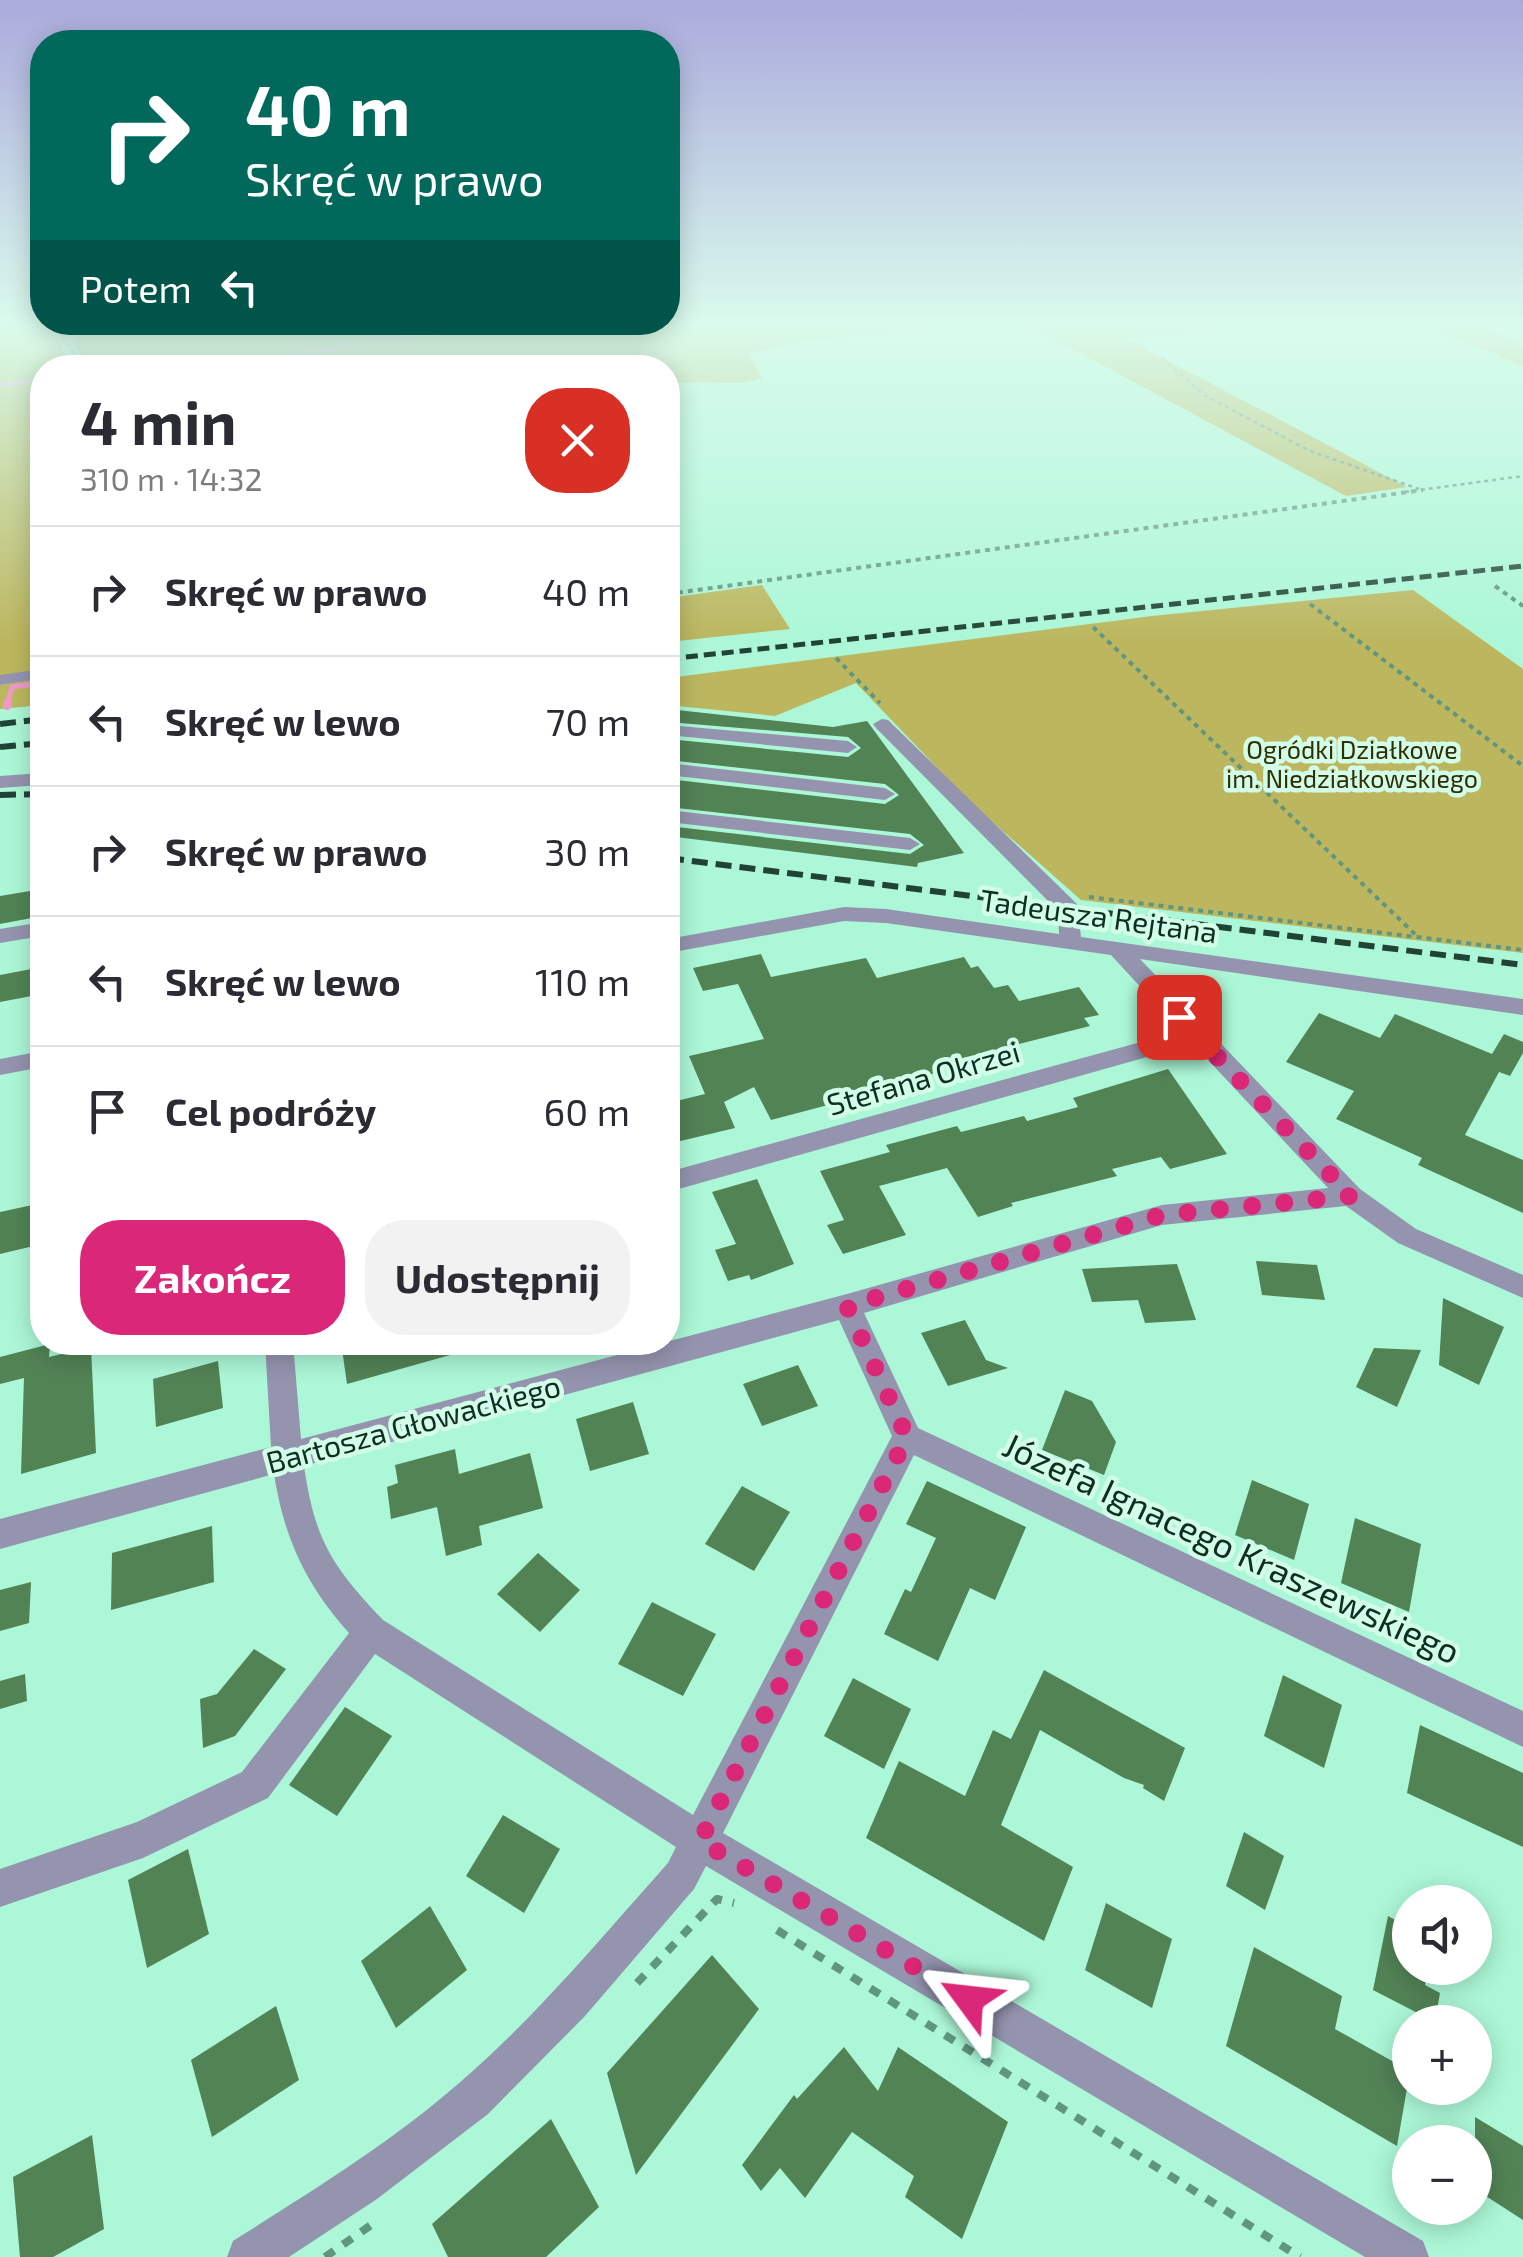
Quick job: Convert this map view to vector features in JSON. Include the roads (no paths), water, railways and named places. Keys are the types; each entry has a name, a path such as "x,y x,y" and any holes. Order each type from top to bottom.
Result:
{"street":[{"path":"0,680 30,676"},
{"path":"882,724 1069,908 1070,944"},
{"path":"680,731 848,747"},
{"path":"680,771 886,794"},
{"path":"0,782 30,780"},
{"path":"680,817 910,844"},
{"name":"Tadeusza Rejtana","path":"680,944 844,914 886,916 1523,1007"},
{"path":"0,936 30,931"},
{"path":"1120,952 1351,1196 1407,1236 1523,1287"},
{"name":"Stefana Okrzei","path":"680,1179 1197,1035"},
{"path":"0,1067 30,1061"},
{"name":"Bartosza Głowackiego","path":"680,1351 1162,1215 1351,1196"},
{"path":"249,2257 362,2184 474,2098 571,2002 681,1876 907,1437 847,1306"},
{"path":"280,1355 286,1457 307,1546 334,1592 371,1632 700,1841 1406,2257"},
{"name":"Bartosza Głowackiego","path":"0,1534 665,1355"},
{"name":"Józefa Ignacego Kraszewskiego","path":"907,1437 1523,1728"},
{"path":"0,1888 143,1839 255,1785 371,1632"}],"waterway":[{"path":"7,704 12,687 30,685"},
{"path":"7,706 8,702"}],"railway":[{"path":"680,658 1523,566"},
{"path":"0,724 30,720"},
{"path":"0,747 30,744"},
{"path":"0,795 30,794"},
{"path":"680,860 1523,965"}],"park label":[{"name":"Ogródki Działkowe im. Niedziałkowskiego","path":"1352,764"}]}
